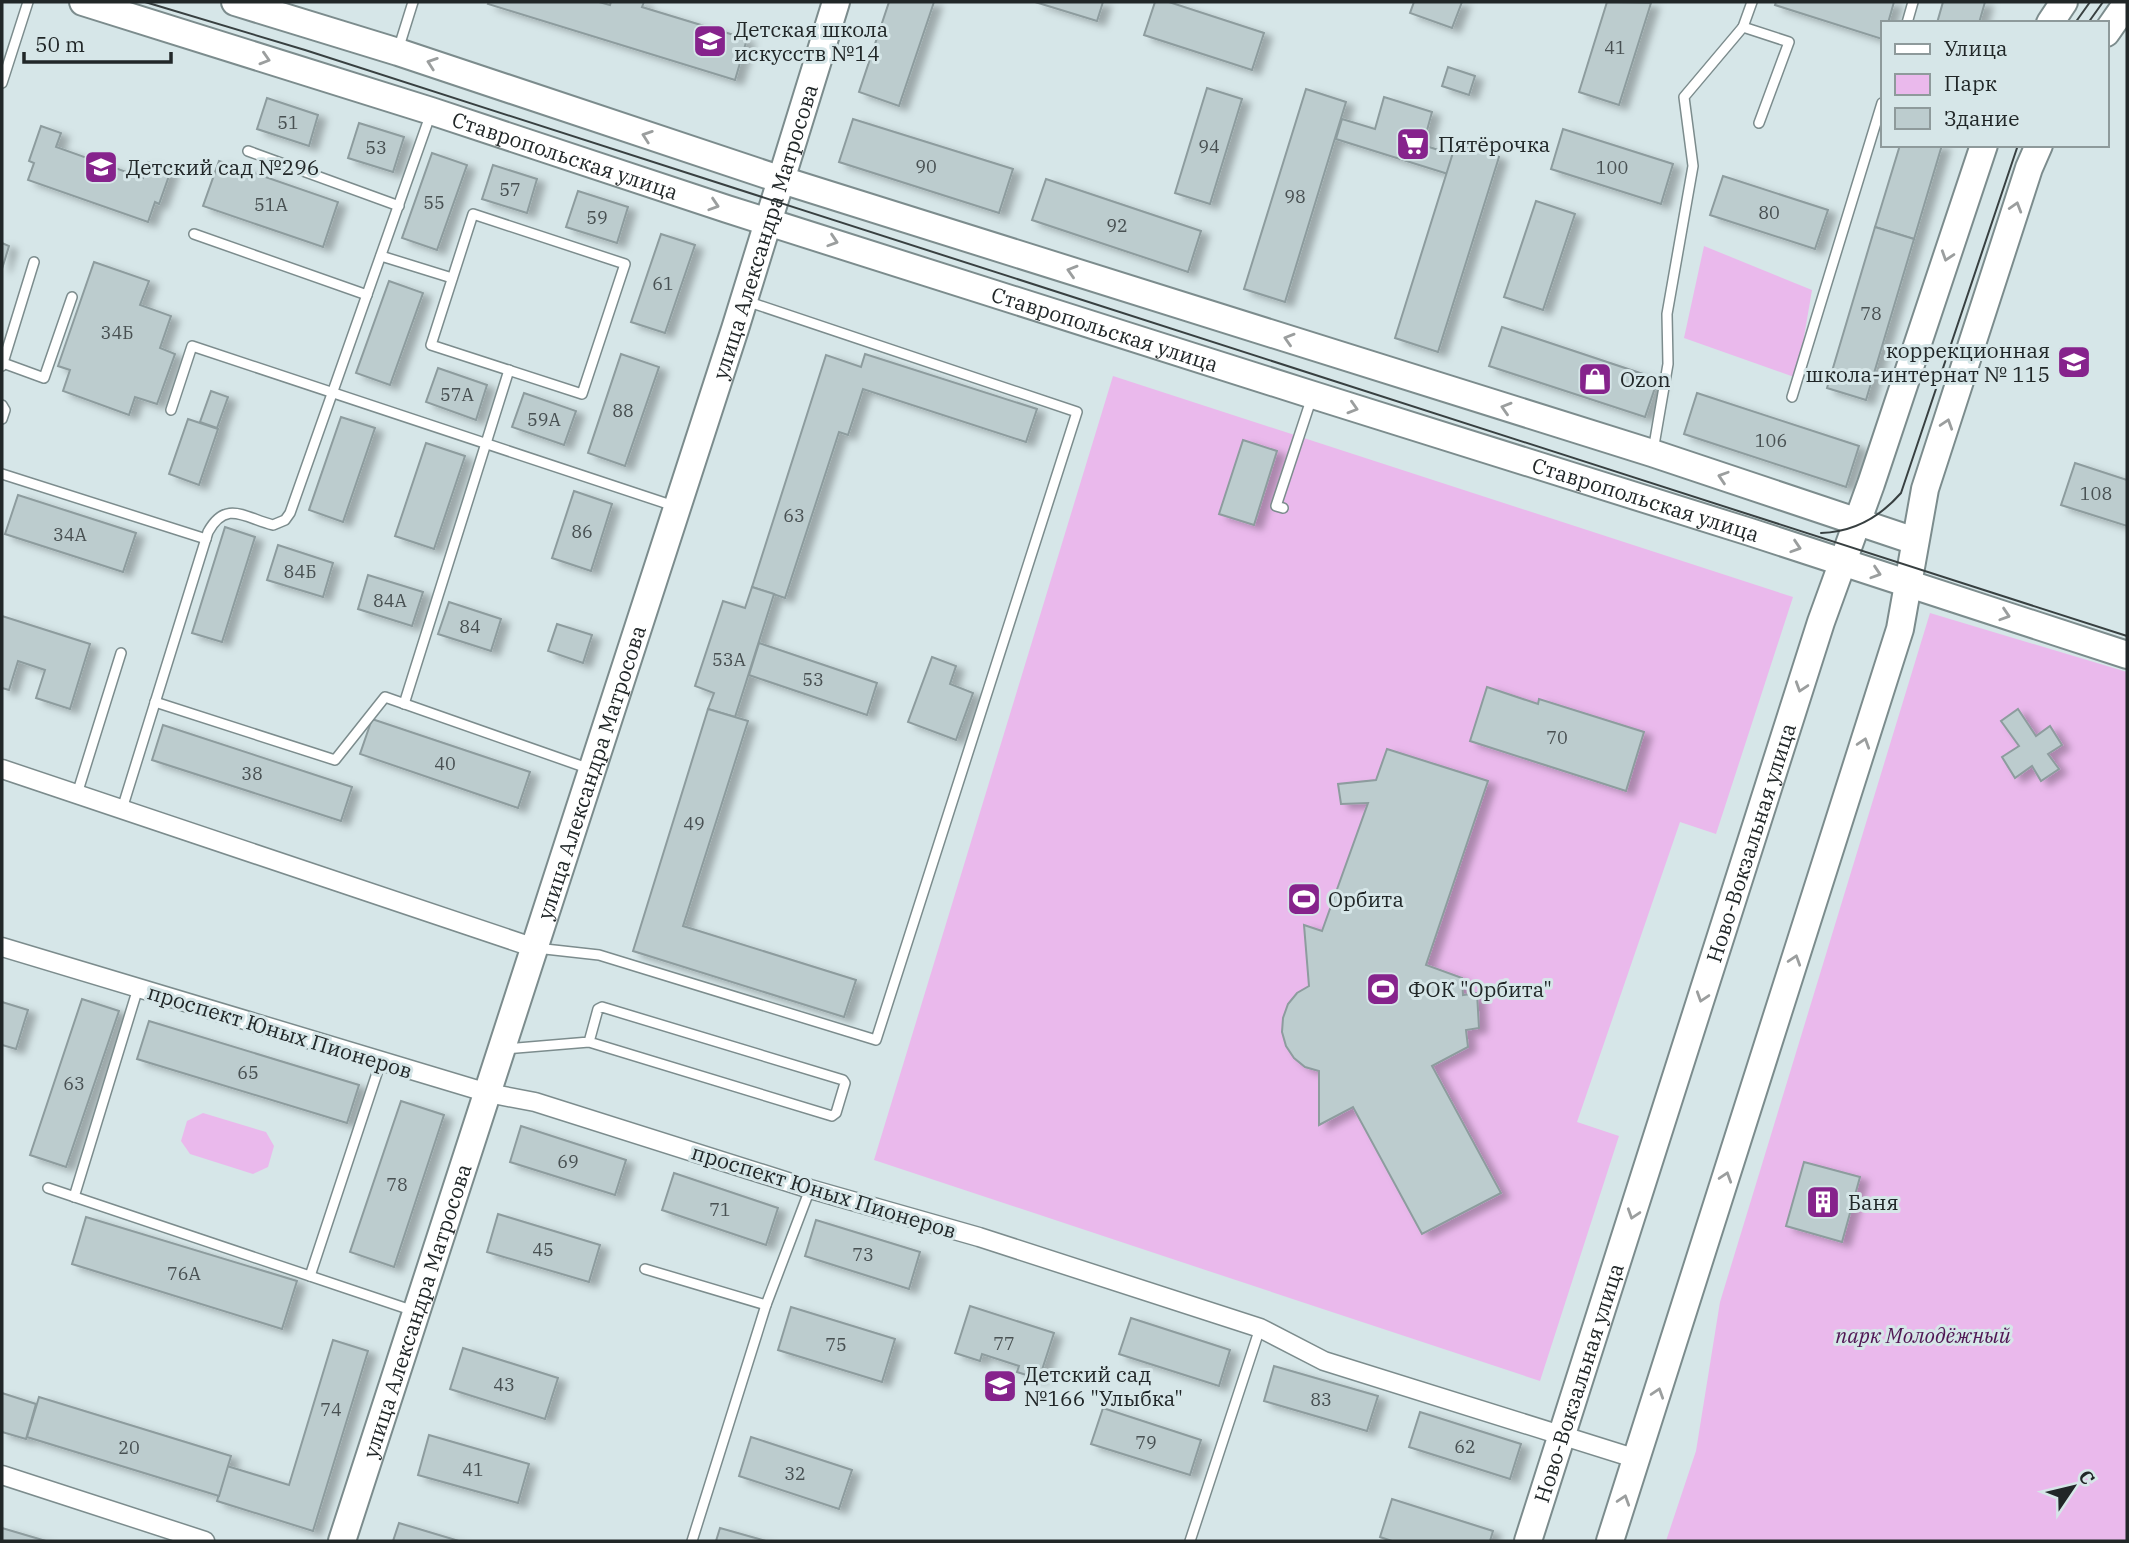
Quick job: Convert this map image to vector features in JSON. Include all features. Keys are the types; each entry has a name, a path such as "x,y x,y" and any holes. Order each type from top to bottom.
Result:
{"street":[{"name":"Ставропольская улица","path":"83,2 432,111 767,221 1909,583 2127,655"},
{"name":"Ставропольская улица","path":"235,2 398,52 782,180 1652,453 1915,541"},
{"name":"улица Александра Матросова","path":"342,1541 744,300 836,2"},
{"path":"2051,21 2064,2"},
{"path":"2108,30 2127,3"},
{"name":"Ново-Вокзальная улица","path":"1528,1541 1817,635 1858,522 1983,147"},
{"path":"1610,1541 1895,643 1909,583 1925,489 2038,147"},
{"path":"2,769 535,948"},
{"name":"проспект Юных Пионеров","path":"2,947 488,1093 535,1102 810,1189 979,1237 1260,1328 1324,1361 1637,1458"},
{"path":"2,1475 205,1541"}],"lane":[{"path":"2,83 28,2"},
{"path":"398,52 413,2"},
{"path":"1652,453 1668,364 1667,314 1693,166 1684,97 1743,27 1752,2"},
{"path":"1908,21 1913,2"},
{"path":"1743,27 1789,43 1759,123"},
{"path":"1792,397 1881,106"},
{"path":"122,809 205,539 213,522 223,514 234,513 273,526 285,520 290,513 432,111"},
{"path":"248,151 399,206"},
{"path":"473,214 625,264 582,394 431,345 452,278 473,214"},
{"path":"194,233 367,295"},
{"path":"381,256 452,278"},
{"path":"34,262 2,365 44,378 72,297"},
{"path":"535,948 599,955 876,1040 881,1027 1077,412 744,300"},
{"path":"171,410 192,346 677,507"},
{"path":"404,704 509,370"},
{"path":"1283,508 1276,506 1312,395"},
{"path":"2,405 5,410 2,419"},
{"path":"2,474 205,539"},
{"path":"77,794 121,653"},
{"path":"155,702 335,760 385,697 592,770"},
{"path":"74,1197 138,988"},
{"path":"503,1049 589,1042 832,1116 836,1114 845,1083 843,1080 602,1007 598,1009 589,1042"},
{"path":"310,1276 381,1061"},
{"path":"48,1188 415,1312"},
{"path":"692,1541 766,1305 810,1189"},
{"path":"645,1269 766,1305"},
{"path":"1190,1541 1260,1328"}],"green space":[{"path":"1704,246 1812,290 1797,378 1684,338"},
{"name":"Орбита","path":"1113,376 1793,597 1716,834 1680,822 1577,1122 1619,1136 1540,1381 874,1160"},
{"name":"парк Молодёжный","path":"1930,613 2127,672 2127,1541 1666,1541 1696,1451 1720,1302"},
{"path":"203,1113 266,1132 274,1146 268,1167 253,1174 190,1154 181,1141 187,1121"}],"building":[{"path":"599,2 610,5 611,2 644,2 642,7 747,39 735,80 488,4"},
{"path":"889,2 934,2 899,106 859,92"},
{"path":"1035,2 1103,2 1097,21"},
{"path":"1155,2 1169,2 1264,33 1252,70 1144,35"},
{"path":"1414,2 1462,2 1452,28 1410,13"},
{"path":"1607,2 1651,3 1619,105 1579,92"},
{"path":"1776,2 1894,2 1889,21 1881,21 1881,39 1775,5"},
{"path":"1943,2 1985,2 1980,21 1938,21"},
{"path":"1448,67 1475,76 1469,95 1442,86"},
{"path":"1207,88 1242,99 1210,204 1175,193"},
{"path":"1306,89 1346,102 1285,302 1244,289"},
{"path":"1384,97 1432,112 1423,145 1454,155 1448,174 1336,139 1342,119 1375,129"},
{"path":"267,98 318,115 309,146 257,129"},
{"path":"853,119 1013,169 999,213 839,162"},
{"path":"359,123 404,137 393,172 348,158"},
{"path":"41,126 61,133 56,147 143,178 148,162 171,170 159,204 155,202 148,222 28,180 34,163 29,161"},
{"path":"1563,129 1673,164 1661,204 1551,169"},
{"path":"1456,143 1499,157 1438,352 1395,338"},
{"path":"1899,147 1941,147 1914,239 1875,227"},
{"path":"432,153 467,165 437,250 402,238"},
{"path":"219,161 338,202 323,247 203,206"},
{"path":"493,165 537,179 527,213 482,199"},
{"path":"1723,176 1828,210 1815,249 1710,215"},
{"path":"1046,179 1201,231 1188,272 1032,220"},
{"path":"578,191 628,207 617,243 566,227"},
{"path":"1536,201 1575,214 1543,310 1504,297"},
{"path":"1875,227 1914,239 1866,400 1827,388"},
{"path":"661,234 695,245 665,333 631,322"},
{"path":"2,243 9,246 2,269"},
{"path":"94,262 149,281 140,305 171,316 160,348 175,354 157,404 135,397 129,415 63,391 70,370 58,366"},
{"path":"389,281 423,293 390,385 356,373"},
{"path":"1502,327 1658,379 1645,417 1489,366"},
{"path":"621,354 659,367 625,466 588,453"},
{"path":"865,354 1037,409 1026,442 863,389 848,435 839,432 785,598 752,587 826,355 861,367"},
{"path":"438,368 487,385 476,420 426,402"},
{"path":"211,391 228,397 217,428 200,422"},
{"path":"524,393 576,411 564,445 512,427"},
{"path":"1697,393 1859,446 1846,487 1684,434"},
{"path":"341,417 375,428 343,522 309,510"},
{"path":"188,419 218,429 199,485 169,474"},
{"path":"1243,440 1277,451 1254,525 1219,514"},
{"path":"426,443 465,456 434,549 395,536"},
{"path":"2075,463 2127,480 2127,526 2061,505"},
{"path":"574,491 612,504 591,571 552,558"},
{"path":"18,495 136,533 123,572 5,534"},
{"path":"225,527 255,537 222,642 192,633"},
{"path":"278,545 333,563 323,597 267,580"},
{"path":"368,575 423,592 412,626 358,609"},
{"path":"752,587 774,594 735,717 708,709 714,693 695,686 723,601 745,608"},
{"path":"449,602 501,619 491,651 438,634"},
{"path":"2,616 90,644 70,709 36,698 45,670 18,661 9,690 2,688"},
{"path":"557,624 592,635 583,663 548,651"},
{"path":"759,643 877,683 867,715 749,675"},
{"path":"932,657 956,666 950,684 973,693 956,740 908,722"},
{"path":"1487,687 1538,704 1539,699 1644,732 1626,791 1470,741"},
{"path":"708,709 748,721 683,926 856,980 844,1017 633,951"},
{"path":"2018,709 2036,736 2050,726 2062,745 2048,754 2059,769 2041,781 2032,766 2015,778 2002,757 2019,746 2001,721"},
{"path":"372,719 530,772 518,808 360,754"},
{"path":"163,725 352,787 341,821 152,760"},
{"name":"ФОК \"Орбита\"","path":"1387,749 1488,781 1426,965 1462,978 1463,995 1477,993 1479,1028 1466,1030 1468,1047 1432,1066 1501,1193 1422,1234 1353,1107 1319,1125 1319,1071 1305,1067 1294,1058 1286,1046 1282,1032 1288,1004 1297,993 1309,986 1304,925 1322,931 1368,803 1341,804 1338,784 1376,780"},
{"path":"82,999 119,1011 66,1167 30,1155"},
{"path":"2,1002 28,1010 16,1049 2,1045"},
{"path":"149,1021 359,1085 347,1123 137,1059"},
{"path":"401,1101 444,1115 394,1267 350,1252"},
{"path":"521,1126 626,1160 615,1195 510,1162"},
{"name":"Баня","path":"1804,1162 1860,1177 1842,1242 1786,1226"},
{"path":"674,1173 778,1208 766,1245 662,1210"},
{"path":"498,1214 600,1245 589,1282 487,1252"},
{"path":"86,1217 297,1281 282,1329 72,1264"},
{"path":"816,1220 920,1252 909,1289 805,1256"},
{"path":"970,1306 1054,1333 1039,1379 1017,1372 1019,1366 982,1354 980,1361 955,1353"},
{"path":"791,1307 895,1339 882,1382 778,1350"},
{"path":"1131,1318 1230,1350 1219,1386 1119,1354"},
{"path":"333,1340 368,1351 313,1531 217,1501 227,1466 289,1485"},
{"path":"463,1348 558,1378 545,1419 450,1389"},
{"path":"1274,1366 1378,1396 1367,1431 1264,1401"},
{"path":"2,1393 36,1404 26,1439 2,1432"},
{"path":"39,1397 231,1456 219,1496 27,1437"},
{"path":"1103,1408 1201,1440 1190,1475 1091,1444"},
{"path":"1420,1412 1521,1444 1510,1479 1409,1447"},
{"path":"429,1435 529,1464 518,1503 418,1475"},
{"path":"751,1437 852,1470 839,1509 739,1476"},
{"path":"1392,1499 1493,1531 1490,1541 1392,1541 1380,1537"},
{"path":"399,1523 459,1541 393,1541"},
{"path":"2,1528 46,1541 2,1541"},
{"path":"720,1528 766,1541 716,1541"}],"tram line":[{"path":"145,2 305,50 2127,636"},
{"path":"2076,21 2090,2"},
{"path":"2089,21 2103,2"},
{"path":"1821,533 1844,530 1865,522 1901,493 2017,147"}],"place":[{"name":"Детская школа искусств №14","path":"710,41"},
{"name":"Пятёрочка","path":"1413,144"},
{"name":"Детский сад №296","path":"101,167"},
{"name":"коррекционная школа-интернат № 115","path":"2074,362"},
{"name":"Ozon","path":"1595,379"},
{"name":"Орбита","path":"1304,899"},
{"name":"ФОК \"Орбита\"","path":"1383,989"},
{"name":"Баня","path":"1823,1202"},
{"name":"Детский сад №166 \"Улыбка\"","path":"1000,1386"}]}
